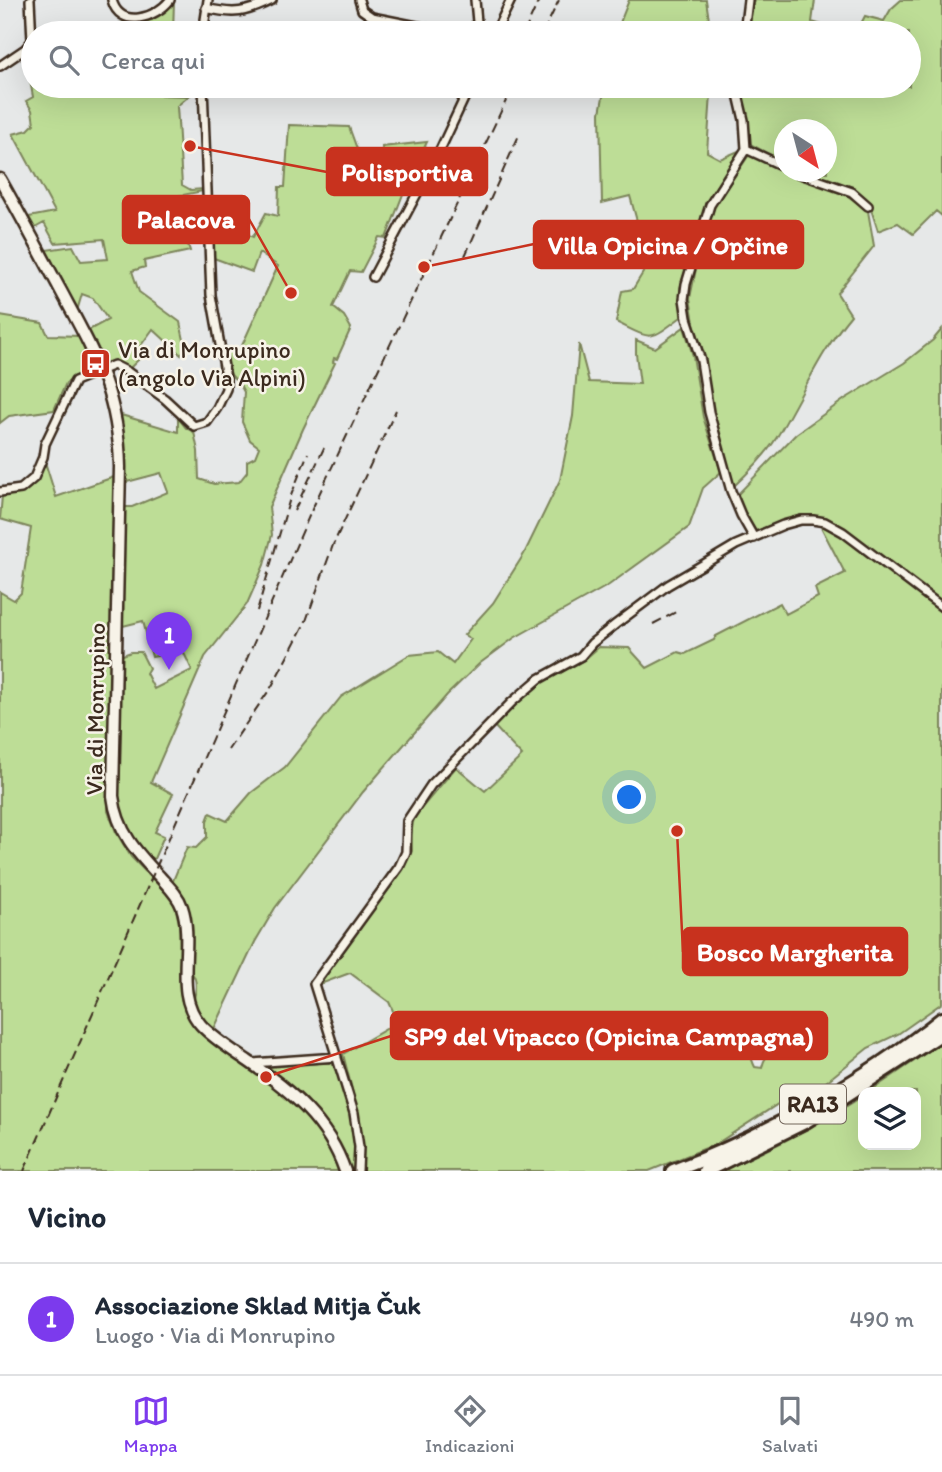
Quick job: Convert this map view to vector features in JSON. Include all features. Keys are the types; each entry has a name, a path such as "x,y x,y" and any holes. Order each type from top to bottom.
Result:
{"highway":[{"name":"RA13","path":"673,1171 751,1138 802,1111 866,1072 942,1019"},
{"name":"RA13","path":"705,1171 806,1121 942,1033"}],"main road":[{"name":"Via di Monrupino","path":"0,178 102,369 112,402 120,447 113,787 116,813 130,844 181,903 186,929 187,996 190,1008 212,1035 303,1102 329,1136 345,1171"}],"street":[{"path":"30,0 31,21"},
{"path":"112,0 118,12 135,18 154,15 170,0"},
{"path":"204,21 206,3 223,13 240,13 272,0"},
{"path":"359,0 362,10 372,17 392,21"},
{"path":"475,0 477,21"},
{"path":"501,21 511,0"},
{"path":"745,21 748,0"},
{"path":"0,66 21,52"},
{"path":"0,492 20,489 34,478 45,444 72,385 102,369 114,365 128,372 176,407 194,426 207,422 223,399 226,378 211,295 203,98"},
{"path":"373,277 464,98"},
{"path":"739,98 746,149 710,205 684,299 687,318 701,361 709,412 731,491 754,538"},
{"path":"746,149 774,162"},
{"path":"824,182 852,192 868,205"},
{"path":"358,1171 357,1125 315,995 314,984 400,867 406,852 410,814 431,785 512,702 539,679 581,656 600,636 668,585 730,548 794,521 807,519 825,523 843,532 942,607"},
{"path":"251,1063 337,1057"}],"green space":[{"path":"629,0 706,0 709,21 621,21"},
{"path":"754,0 815,0 812,21 750,21"},
{"path":"901,0 942,0 942,216 936,211 913,234 898,223 878,231 868,200 850,187 835,182 837,119 774,119 774,157 750,144 744,98 921,98 921,21 884,21 891,9"},
{"path":"174,1 173,21 142,21 152,20"},
{"path":"865,16 884,21 862,21"},
{"path":"31,98 187,98 177,106 182,185 191,190 203,191 173,197 190,251 144,261 145,267 132,271 139,292 180,322 186,349 181,355 153,329 139,348 145,353 129,369 115,361 104,363 87,331 108,320 93,298 82,294 77,311 46,250 73,246 81,261 108,259 104,239 55,243 44,223 35,228 29,217 55,212 13,134 28,130 34,124 32,110 26,101"},
{"path":"603,98 711,98 707,152 720,159 741,150 706,203 680,288 681,317 650,336 616,322 622,291 633,289 644,271 645,250 630,196 602,203 600,113"},
{"path":"289,125 349,127 361,160 366,190 384,187 388,175 383,171 382,147 427,142 386,238 379,237 361,272 350,271 333,307 344,316 351,328 337,359 334,358 335,363 269,507 272,535 264,565 247,604 205,657 151,782 173,794 155,832 164,836 153,861 131,832 117,799 120,656 141,652 149,668 146,673 154,689 192,670 183,651 152,657 143,621 123,626 123,507 132,507 168,492 161,473 127,482 121,415 178,432 178,418 186,428 194,432 199,479 214,484 239,482 247,472 247,461 255,457 259,447 250,440 242,422 244,392 231,375 224,350 240,350 278,266 259,253 252,272 211,257 216,221 253,237 266,213 278,216 279,187 285,187"},
{"path":"749,155 774,167 774,182 809,182 844,193 868,211 874,246 837,293 851,315 821,359 773,444 734,486 713,412 704,354 694,323 690,298 698,259 715,205"},
{"path":"0,316 42,323 48,335 80,336 94,366 66,383 54,410 9,416 0,423"},
{"path":"684,327 693,356 703,417 721,472 703,488 689,527 609,585 514,638 479,664 447,695 363,792 275,908 255,942 214,1029 192,1006 196,984 192,973 190,926 184,904 172,883 187,847 196,848 207,837 210,813 227,821 251,793 285,767 341,697 409,655 438,652 453,664 471,639 464,635 493,603 524,554 560,480 573,416 579,344 589,382 640,384 636,340 655,348"},
{"path":"942,329 942,603 835,522 814,517 795,518 757,532 744,515 737,495 796,434 845,399 904,363 933,340"},
{"path":"45,462 56,497 114,477 108,811 116,832 131,857 174,901 179,923 181,999 189,1017 208,1038 301,1105 321,1132 340,1171 0,1171 0,592 14,600 21,593 31,528 0,519 2,496 30,488"},
{"path":"820,525 853,542 942,611 942,1003 898,1034 868,1048 826,1082 798,1098 781,1102 716,1144 649,1171 363,1171 361,1125 343,1054 398,1022 389,1002 350,973 318,985 403,870 412,851 414,817 456,767 485,791 522,756 494,726 533,688 584,660 599,647 629,648 647,668 678,652 685,654 714,640 716,636 780,603 786,614 818,597 815,588 845,573","holes":["763,1034 767,1040 774,1040 777,1035 777,1051 766,1057 762,1068 755,1067 751,1057 752,1049"]},
{"path":"942,1042 942,1171 720,1171 793,1136 858,1099 858,1150 921,1150 921,1087 876,1087"},
{"path":"332,1063 348,1102 355,1129 356,1171 348,1171 338,1148 261,1067"}],"railway":[{"path":"529,21 539,0"},
{"path":"549,21 559,0"},
{"path":"24,1171 313,507 507,98"},
{"path":"465,256 520,133"},
{"path":"228,750 272,686 306,621 333,545 396,410"},
{"path":"294,511 324,448"},
{"path":"257,611 290,498 308,453"},
{"path":"653,624 676,612"}],"place":[{"name":"Polisportiva","path":"190,146"},
{"name":"Villa Opicina / Opčine","path":"424,267"},
{"name":"Palacova","path":"291,293"},
{"name":"Via di Monrupino (angolo Via Alpini)","path":"95,363"},
{"name":"Associazione Sklad Mitja Čuk","path":"169,670"},
{"name":"Bosco Margherita","path":"677,831"},
{"name":"SP9 del Vipacco (Opicina Campagna)","path":"266,1077"}]}
